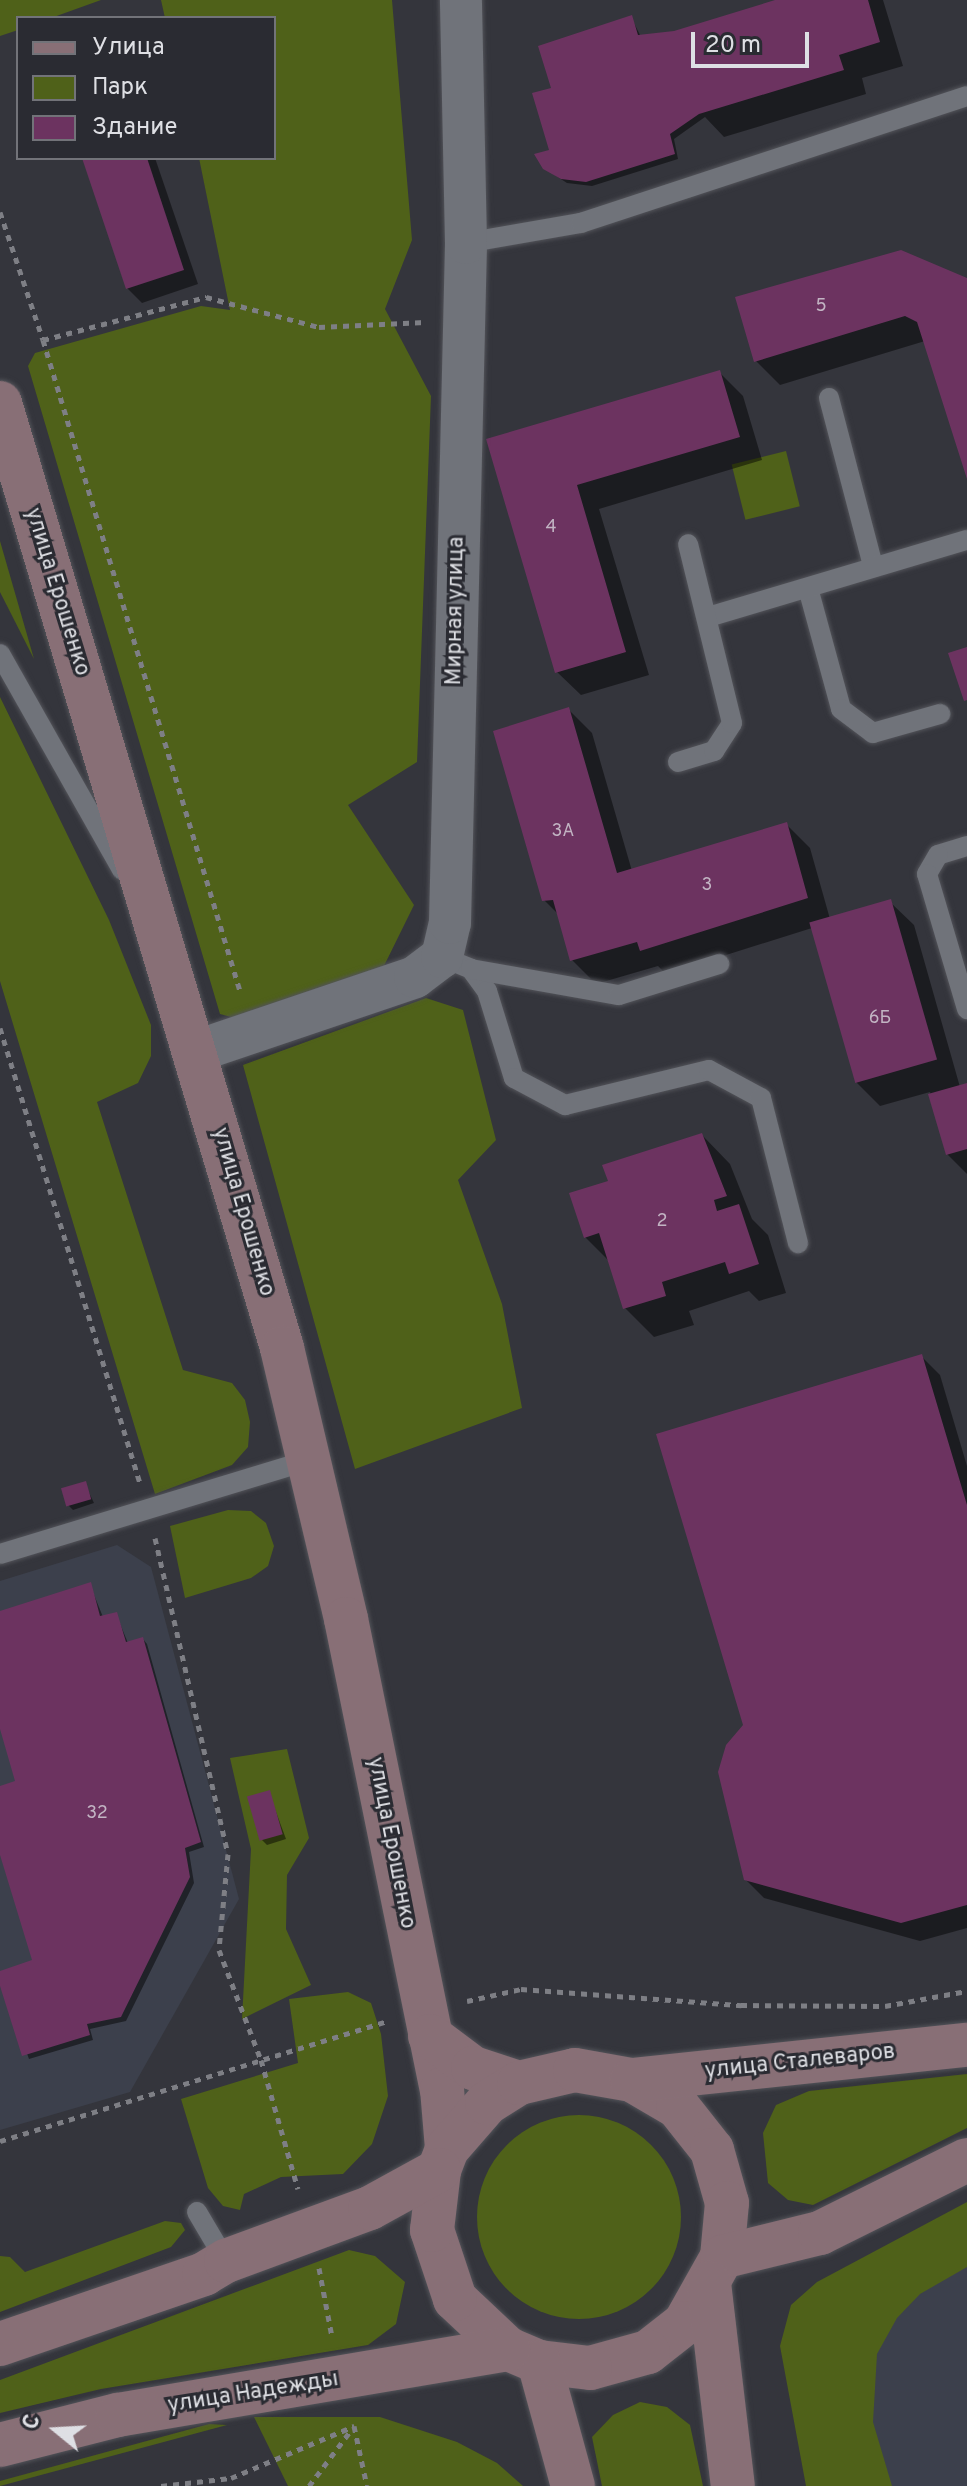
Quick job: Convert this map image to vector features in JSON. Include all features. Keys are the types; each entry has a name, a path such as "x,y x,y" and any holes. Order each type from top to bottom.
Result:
{"main road":[{"name":"улица Ерошенко","path":"0,403 157,931 197,1051 310,1460 442,2089 443,2160"},
{"path":"430,2036 473,2068 519,2083"},
{"name":"улица Сталеваров","path":"443,2160 487,2103 519,2083 575,2070 632,2080 967,2045"},
{"name":"улица Сталеваров","path":"523,2355 590,2368 648,2352 685,2323 716,2270 727,2203 712,2150 678,2107 632,2080"},
{"path":"0,2344 204,2274 226,2261 370,2208 443,2160"},
{"path":"443,2160 432,2230 455,2299 523,2355 573,2486"},
{"path":"733,2486 716,2270 820,2233 967,2160"},
{"name":"улица Надежды","path":"0,2445 118,2415 523,2355"}],"street":[{"name":"Мирная улица","path":"456,963 450,923 461,314 466,243 461,0"},
{"path":"197,1051 456,963"}],"lane":[{"path":"466,243 581,223 967,96"},
{"path":"829,398 873,566"},
{"path":"708,617 967,540"},
{"path":"678,762 714,751 732,723 688,544"},
{"path":"808,588 841,709 873,733 940,714"},
{"path":"0,654 157,931"},
{"path":"967,846 938,855 927,874 967,1009"},
{"path":"456,963 619,995 719,964"},
{"path":"456,963 487,991 514,1078 565,1105 709,1070 761,1098 798,1243"},
{"path":"0,1554 310,1460"},
{"path":"197,2212 226,2261"}],"path":[{"path":"0,212 43,340 245,1005"},
{"path":"43,340 206,297 319,327 441,321 461,314"},
{"path":"219,1950 261,2060 298,2189"},
{"path":"318,2259 333,2346"},
{"path":"350,2413 367,2486"},
{"path":"161,2486 231,2478 354,2426"},
{"path":"309,2486 354,2426"}],"shaded area":[{"path":"117,1545 151,1567 239,1899 130,2092 0,2130 0,1581"},
{"path":"967,2241 967,2486 877,2486 849,2363"}],"green space":[{"path":"0,0 101,0 57,16 16,16 16,31 0,36"},
{"path":"161,0 392,0 412,240 385,309 431,396 417,762 348,805 414,905 380,974 242,1020 220,1014 28,366 35,353 201,306 230,310 199,160 276,160 276,16 165,16"},
{"path":"786,451 800,506 745,520 732,465"},
{"path":"0,541 34,659 0,592"},
{"path":"0,697 109,920 151,1025 151,1056 138,1083 97,1102 183,1370 232,1383 245,1400 250,1422 248,1447 232,1465 155,1494 0,981"},
{"path":"426,998 463,1010 496,1140 458,1180 502,1304 522,1408 355,1469 243,1065"},
{"path":"228,1510 251,1511 266,1523 274,1546 268,1566 251,1578 185,1598 170,1526"},
{"path":"287,1749 309,1838 287,1875 286,1929 311,1985 242,2019 251,1849 230,1758"},
{"path":"348,1992 371,2003 381,2034 388,2096 372,2144 343,2174 281,2177 244,2194 240,2210 223,2206 208,2188 181,2099 298,2063 289,1999"},
{"path":"967,2074 967,2128 813,2205 788,2200 768,2183 763,2133 776,2105 809,2091"},
{"path":"579,2115 618,2122 651,2145 674,2178 681,2217 674,2256 651,2289 618,2312 579,2319 540,2312 507,2289 484,2256 477,2217 484,2178 507,2145 540,2122"},
{"path":"967,2202 967,2267 920,2294 897,2318 877,2354 873,2422 892,2486 806,2486 780,2346 791,2305 817,2282"},
{"path":"165,2221 181,2223 185,2230 171,2247 0,2312 0,2256 10,2257 25,2272"},
{"path":"349,2250 375,2256 405,2282 396,2324 368,2345 101,2389 0,2413 0,2380"},
{"path":"640,2402 667,2407 690,2425 703,2486 602,2486 592,2437 613,2415"},
{"path":"254,2417 380,2417 457,2442 497,2463 523,2486 288,2486"},
{"path":"209,2424 227,2425 0,2486 0,2481"}],"building":[{"path":"775,0 868,0 880,42 839,55 844,70 699,114 670,134 675,154 586,182 561,179 543,169 534,154 549,150 532,93 551,88 538,46 632,15 638,35 674,31"},
{"path":"83,160 148,160 184,270 126,289"},
{"path":"901,250 967,278 967,479 917,322 905,316 754,362 735,297"},
{"path":"720,370 740,437 577,485 626,652 555,673 486,439"},
{"path":"967,647 967,700 964,701 948,653"},
{"path":"569,707 617,873 787,822 808,898 640,951 637,942 570,961 553,900 542,901 493,731"},
{"path":"891,899 937,1060 855,1083 809,922"},
{"path":"967,1083 967,1149 946,1155 928,1094"},
{"path":"702,1133 727,1196 714,1200 717,1211 739,1204 759,1264 729,1274 725,1262 662,1282 666,1296 623,1309 599,1233 584,1238 569,1193 608,1181 602,1165"},
{"path":"922,1354 967,1505 967,1905 901,1923 744,1880 718,1772 726,1745 743,1725 656,1434"},
{"path":"86,1481 91,1499 66,1506 61,1488"},
{"path":"91,1582 100,1616 117,1612 126,1642 143,1637 201,1842 185,1848 190,1877 121,2017 87,2024 90,2035 22,2056 0,1986 0,1971 32,1960 0,1855 0,1786 15,1781 0,1729 0,1611"},
{"path":"270,1790 283,1834 260,1841 247,1797"}]}
